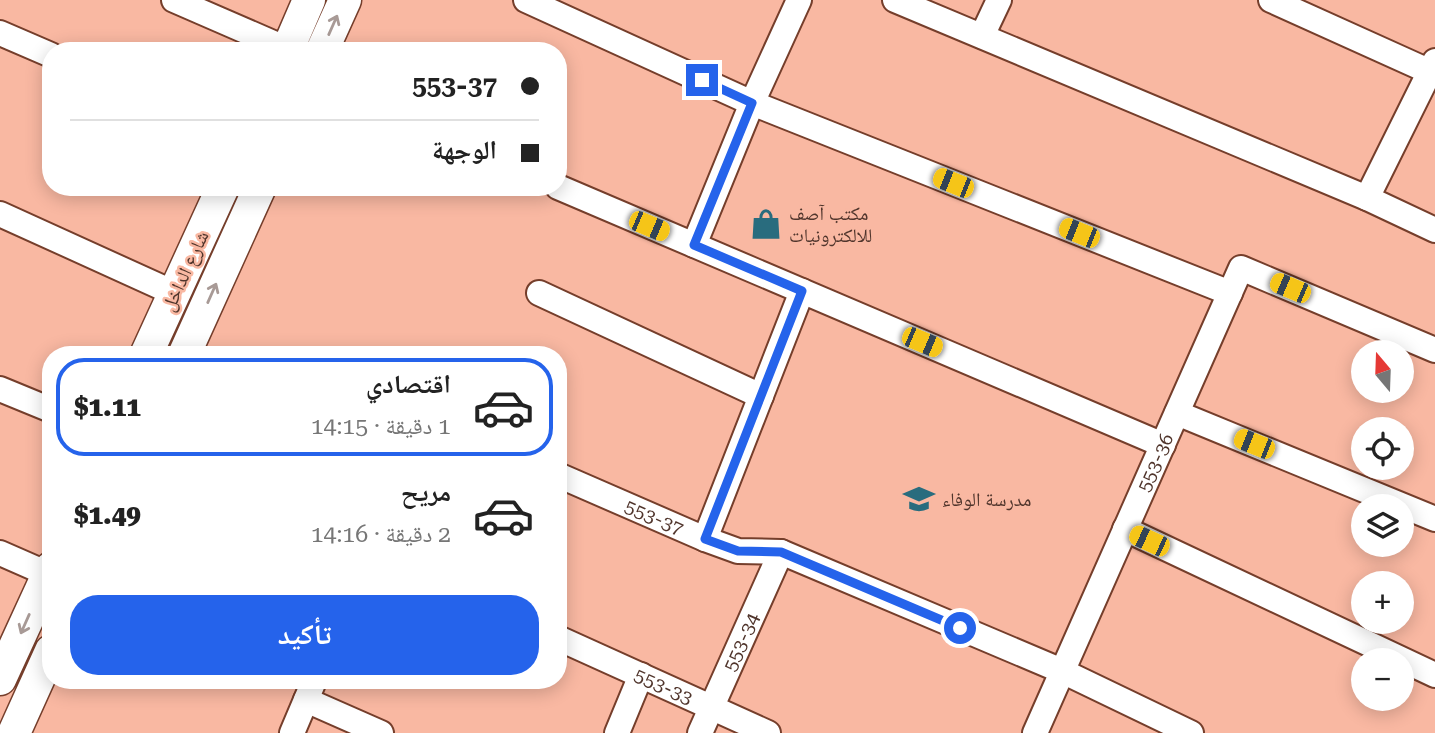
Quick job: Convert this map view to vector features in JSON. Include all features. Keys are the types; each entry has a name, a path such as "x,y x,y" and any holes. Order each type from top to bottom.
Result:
{"main road":[{"path":"291,42 309,0"},
{"path":"326,42 345,0"},
{"name":"شارع الداخل","path":"150,346 219,196"},
{"name":"شارع الداخل","path":"188,346 256,196"},
{"path":"0,680 42,587"},
{"path":"14,733 42,671"}],"street":[{"path":"174,0 269,42"},
{"path":"526,0 752,103 1230,293"},
{"path":"694,245 752,103 799,0"},
{"path":"897,0 1367,198 1435,230"},
{"path":"982,36 999,0"},
{"path":"1271,0 1433,69 1367,198"},
{"path":"0,33 42,51"},
{"path":"567,191 1163,445"},
{"path":"0,214 174,293"},
{"name":"553-36","path":"1035,733 1241,268 1435,351"},
{"path":"705,539 802,291"},
{"path":"539,293 761,396"},
{"path":"0,389 42,406"},
{"path":"1177,413 1435,519"},
{"name":"553-37","path":"567,479 738,551 781,552 1062,671 1191,733"},
{"path":"1125,529 1435,675"},
{"name":"553-34","path":"700,733 781,552"},
{"path":"0,553 42,568"},
{"name":"553-33","path":"567,642 768,733"},
{"path":"617,733 641,675"},
{"path":"292,733 310,691 381,733"}],"place":[{"name":"مكتب آصف للالكترونيات","path":"766,224"},
{"name":"مدرسة الوفاء","path":"919,499"}],"route":[{"path":"702,80 752,103 694,245 802,291 705,539 738,551 781,552 960,628"}]}
